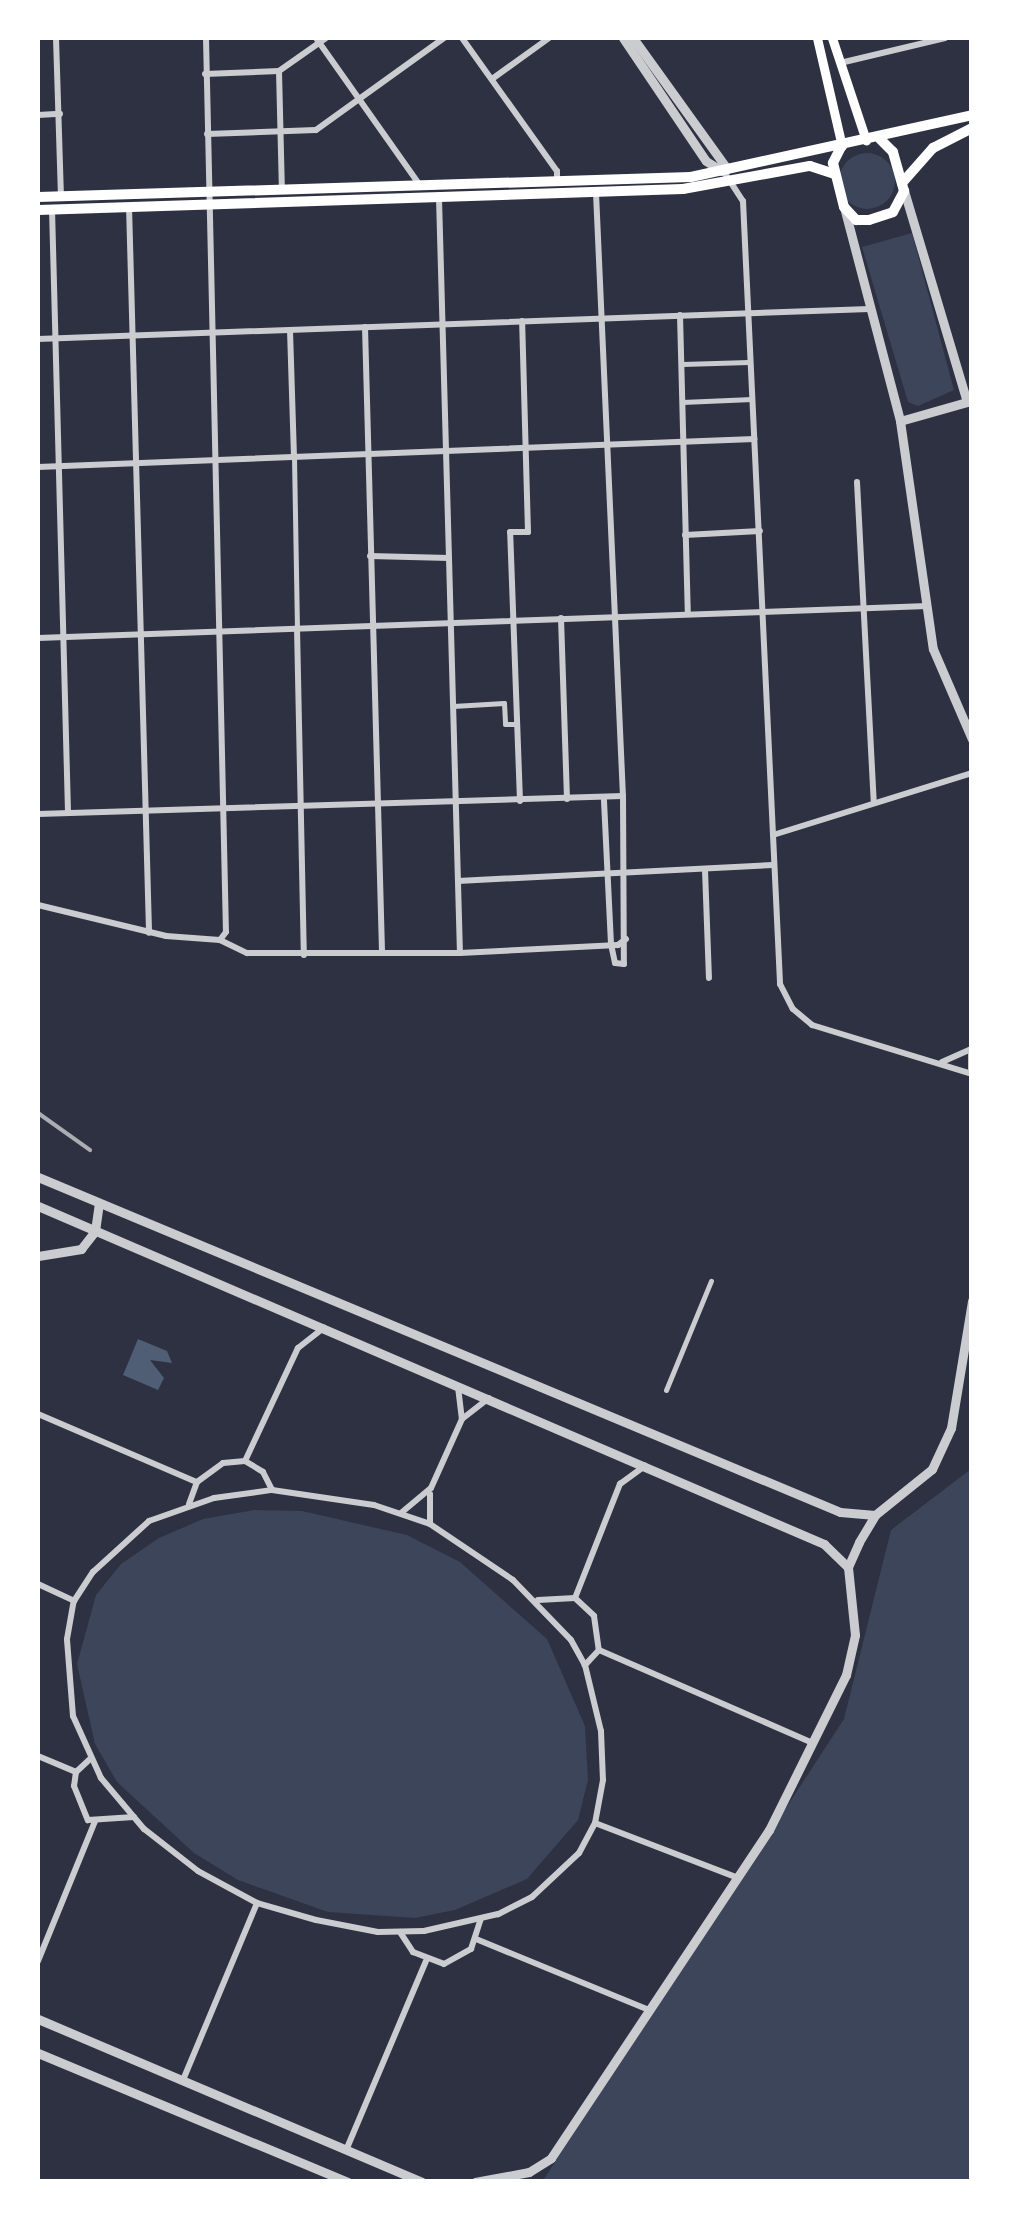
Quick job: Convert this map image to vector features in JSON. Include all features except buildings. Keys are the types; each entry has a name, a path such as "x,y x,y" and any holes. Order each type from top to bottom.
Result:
{"main road":[{"path":"817,38 843,132 834,174 844,207 856,220 878,218 900,206 903,187 894,152 857,128 832,38"},
{"path":"38,197 704,175 841,148 972,115"},
{"path":"903,187 933,148 972,128"},
{"path":"38,210 596,192 736,183 810,166 834,174"}],"street":[{"path":"56,38 62,196"},
{"path":"206,38 206,204 226,932 220,940"},
{"path":"207,134 316,130 444,38"},
{"path":"462,38 557,171 557,181"},
{"path":"492,79 549,38"},
{"path":"623,38 706,161 726,172"},
{"path":"633,38 736,183 742,200 773,865 784,994 804,1020 829,1032 936,1063 972,1071 972,1050 936,1063"},
{"path":"838,63 945,38"},
{"path":"205,74 280,71 321,39 420,185"},
{"path":"280,71 282,190"},
{"path":"38,115 60,114"},
{"path":"704,175 706,161"},
{"path":"903,187 971,415"},
{"path":"596,192 603,445 623,796 627,962 615,963 611,944 604,800"},
{"path":"440,198 450,558 448,622 460,953"},
{"path":"129,205 149,932"},
{"path":"844,207 900,422 927,606 944,684 972,739"},
{"path":"52,209 68,813"},
{"path":"38,339 869,308"},
{"path":"680,316 688,613"},
{"path":"520,801 510,532 528,532 522,321"},
{"path":"365,328 382,953"},
{"path":"290,330 304,955"},
{"path":"681,364 749,362"},
{"path":"682,402 752,398"},
{"path":"900,422 967,402"},
{"path":"38,467 754,439"},
{"path":"857,482 874,803"},
{"path":"685,535 760,531"},
{"path":"370,556 450,558"},
{"path":"38,638 927,606"},
{"path":"561,618 567,800"},
{"path":"451,706 504,703 505,724 516,724"},
{"path":"773,834 972,772"},
{"path":"38,814 302,810 604,800 623,796"},
{"path":"458,880 773,865"},
{"path":"705,870 710,978"},
{"path":"38,905 149,932 220,940 247,953 460,953 611,944 627,936"},
{"path":"38,1178 840,1512 875,1515"},
{"path":"38,1269 40,1257 80,1249 96,1232 99,1202"},
{"path":"38,1206 834,1548 848,1567 855,1647 814,1744 736,1877 550,2158 529,2172 474,2182"},
{"path":"666,1390 711,1281"},
{"path":"848,1567 875,1515 932,1470 951,1428 972,1301"},
{"path":"245,1461 298,1348 324,1328"},
{"path":"458,1385 462,1419"},
{"path":"400,1514 420,1504 462,1419 489,1398"},
{"path":"38,1414 198,1482"},
{"path":"189,1506 198,1482 224,1463 245,1461 263,1472 272,1490"},
{"path":"575,1598 620,1484 646,1465"},
{"path":"430,1524 431,1488"},
{"path":"272,1490 400,1514 430,1524 538,1600 585,1665 601,1732 603,1780 595,1823 580,1853 532,1897 480,1919 399,1931 362,1930 257,1903 198,1871 134,1818 90,1758 68,1680 74,1600 134,1534 189,1506 272,1490"},
{"path":"38,1584 74,1600"},
{"path":"538,1600 575,1598 594,1616 598,1650 585,1665"},
{"path":"598,1650 814,1744"},
{"path":"38,1756 76,1772"},
{"path":"90,1758 76,1772 76,1800 95,1822"},
{"path":"95,1822 134,1818"},
{"path":"38,1961 95,1822"},
{"path":"595,1823 736,1877"},
{"path":"183,2080 257,1903"},
{"path":"399,1931 426,1961 454,1961 476,1939 480,1919"},
{"path":"476,1939 649,2010"},
{"path":"347,2148 426,1961"},
{"path":"38,2018 422,2182"},
{"path":"38,2053 348,2182"}],"shaded area":[{"path":"867,153 887,161 895,181 887,201 867,209 847,201 839,181 847,161"},
{"path":"912,233 954,390 918,406 908,402 862,247"},
{"path":"138,1339 167,1351 172,1363 150,1360 164,1378 158,1390 123,1375"},
{"path":"971,1469 971,2181 542,2182 844,1719 891,1530"},
{"path":"254,1510 302,1511 407,1535 460,1562 547,1639 585,1726 588,1780 578,1820 527,1879 455,1910 415,1918 328,1912 238,1880 194,1853 117,1782 95,1744 77,1664 96,1595 121,1564 159,1538 203,1519"}],"railway":[{"path":"38,1113 90,1150"}]}
